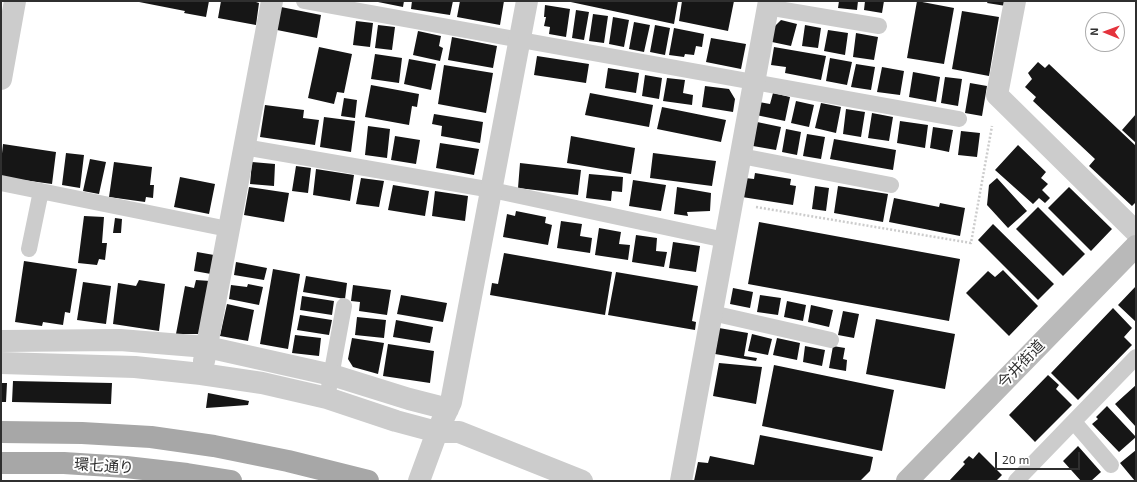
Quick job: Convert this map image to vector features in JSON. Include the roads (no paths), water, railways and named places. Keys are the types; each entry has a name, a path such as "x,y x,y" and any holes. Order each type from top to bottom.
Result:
{"main road":[{"path":"1,432 82,433 151,437 214,446 288,461 368,481"},
{"name":"環七通り","path":"1,463 64,463 126,467 231,481"}],"street":[{"path":"1,79 14,1"},
{"path":"201,374 272,1"},
{"path":"419,481 437,432 452,402 527,1"},
{"path":"1015,1 997,95 1136,232"},
{"path":"681,481 768,4"},
{"name":"今井街道","path":"907,481 1136,246"},
{"path":"1,341 120,340 207,347 332,375 409,399 448,409"},
{"path":"1,363 136,367 201,374 262,383 328,398 396,421 437,432 458,432 582,481"}],"lane":[{"path":"304,1 960,119"},
{"path":"768,4 878,26"},
{"path":"244,147 492,190 725,240"},
{"path":"741,156 891,185"},
{"path":"1,183 228,229"},
{"path":"28,249 41,191"},
{"path":"328,398 344,306"},
{"path":"712,313 831,340"},
{"path":"1016,481 1136,357"},
{"path":"1074,422 1111,465"}]}
